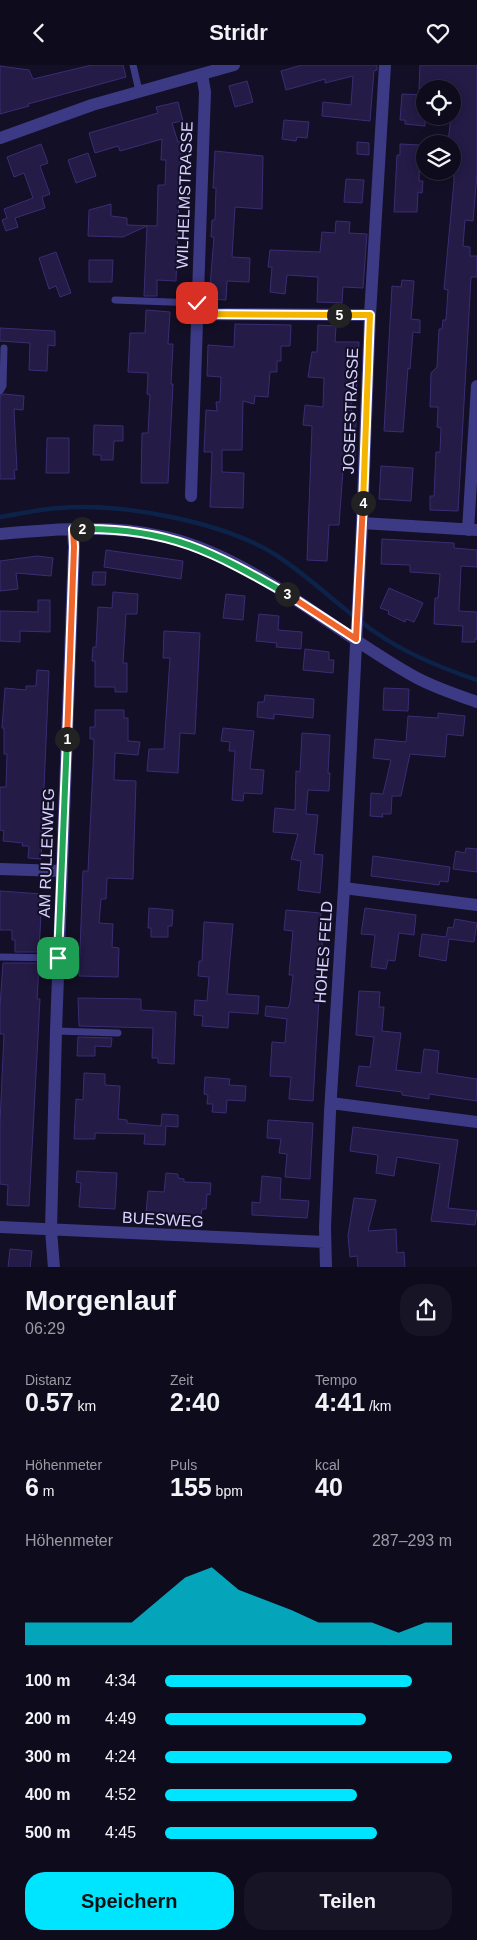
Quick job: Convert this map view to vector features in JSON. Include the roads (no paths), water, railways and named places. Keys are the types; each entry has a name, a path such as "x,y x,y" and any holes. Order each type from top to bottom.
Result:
{"street":[{"path":"0,137 140,91 234,65"},
{"name":"JOSEFSTRASSE","path":"356,636 370,315 385,65"},
{"name":"WILHELMSTRASSE","path":"192,496 205,93 202,75"},
{"path":"197,308 370,315"},
{"path":"362,523 473,530 477,386"},
{"path":"0,535 73,529 135,531 182,541 229,561 296,600 356,636 417,678 477,702"},
{"name":"AM RULLENWEG","path":"54,1267 51,1231 56,1031 74,547 73,529"},
{"name":"HOHES FELD","path":"326,1267 324,1242 356,636"},
{"path":"0,869 61,871"},
{"path":"344,888 477,905"},
{"path":"331,1103 477,1122"},
{"name":"BUESWEG","path":"0,1227 51,1231 324,1242"}],"lane":[{"path":"133,65 140,91"},
{"path":"115,300 197,308"},
{"path":"0,391 3,386 4,348"},
{"path":"0,957 58,958"},
{"path":"56,1031 118,1033"}],"waterway":[{"path":"0,517 52,509 86,507 114,509 174,517 231,534 279,557 387,640 424,660 477,680"}]}
